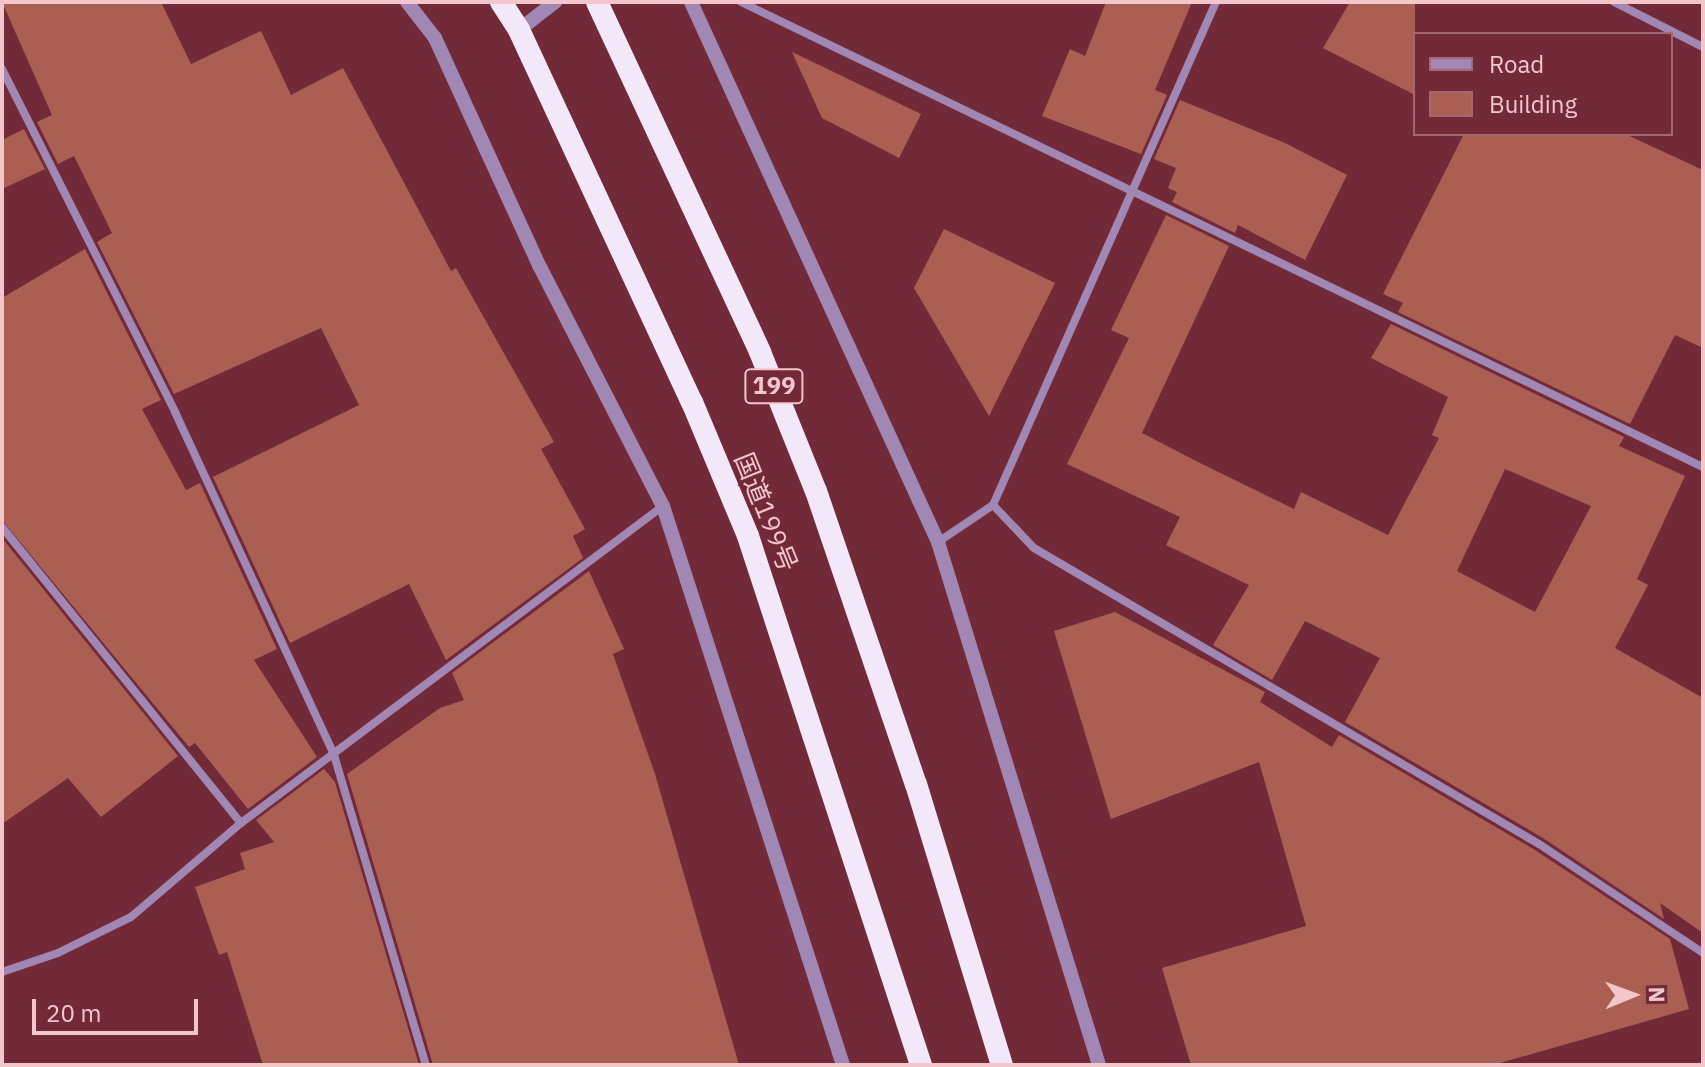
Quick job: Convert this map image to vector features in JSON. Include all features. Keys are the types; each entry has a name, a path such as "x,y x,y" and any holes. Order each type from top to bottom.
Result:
{"highway":[{"name":"国道199号","path":"501,2 519,30 748,536 818,740 921,1065"},
{"name":"国道199号","path":"597,2 760,352 821,505 916,784 1002,1065"}],"street":[{"path":"407,2 435,38 540,267 663,506 843,1065"},
{"path":"519,30 555,2"},
{"path":"691,2 938,542 1099,1065"},
{"path":"741,2 1703,467"},
{"path":"938,542 993,505 1135,193 1216,2"},
{"path":"1614,2 1703,47"},
{"path":"2,69 175,412 334,755 426,1065"},
{"path":"993,505 1034,548 1539,844 1703,953"},
{"path":"2,972 58,953 131,917 241,823 663,506"},
{"path":"2,527 241,823"}],"building":[{"path":"2,2 161,2 191,64 261,31 291,95 343,68 451,271 456,268 554,442 541,449 585,529 573,536 583,558 446,660 409,584 290,643 213,477 359,405 321,328 174,394 97,242 112,233 74,156 58,164 37,122 52,115"},
{"path":"1106,2 1192,2 1155,90 1167,95 1141,154 1042,116 1070,49 1085,56"},
{"path":"1350,2 1415,2 1413,94 1323,48"},
{"path":"792,52 921,114 899,158 822,118"},
{"path":"1180,100 1285,143 1347,175 1305,260 1238,225 1235,233 1172,202 1177,192 1168,188 1176,168 1154,159"},
{"path":"24,129 45,169 2,189 2,140"},
{"path":"1463,136 1629,136 1703,170 1703,348 1675,335 1630,424 1398,312 1403,303 1383,294"},
{"path":"1166,215 1229,246 1142,433 1294,509 1301,492 1388,535 1439,438 1432,435 1448,397 1371,358 1391,324 1624,437 1619,446 1685,476 1637,579 1648,585 1615,648 1703,698 1703,933 1660,903 1664,919 1543,838 1345,722 1380,658 1305,621 1272,680 1213,645 1249,585 1166,545 1180,517 1067,464 1129,338 1111,330","holes":["1505,469 1591,506 1535,612 1457,571"]},
{"path":"944,229 1055,283 989,416 914,288"},
{"path":"85,249 161,400 142,409 186,490 200,483 277,649 254,660 317,757 248,809 195,743 189,747 2,520 2,298"},
{"path":"2,538 178,756 101,817 68,778 2,824"},
{"path":"589,571 624,649 613,654 655,774 739,1065 433,1065 347,774 440,708 464,700 452,673"},
{"path":"1115,612 1265,692 1260,702 1332,747 1339,735 1535,850 1670,939 1689,1009 1493,1065 1191,1065 1162,968 1306,926 1259,762 1111,819 1054,631"},
{"path":"324,769 335,782 419,1065 263,1065 227,952 219,955 195,887 245,869 240,853 274,842 256,820"}]}
